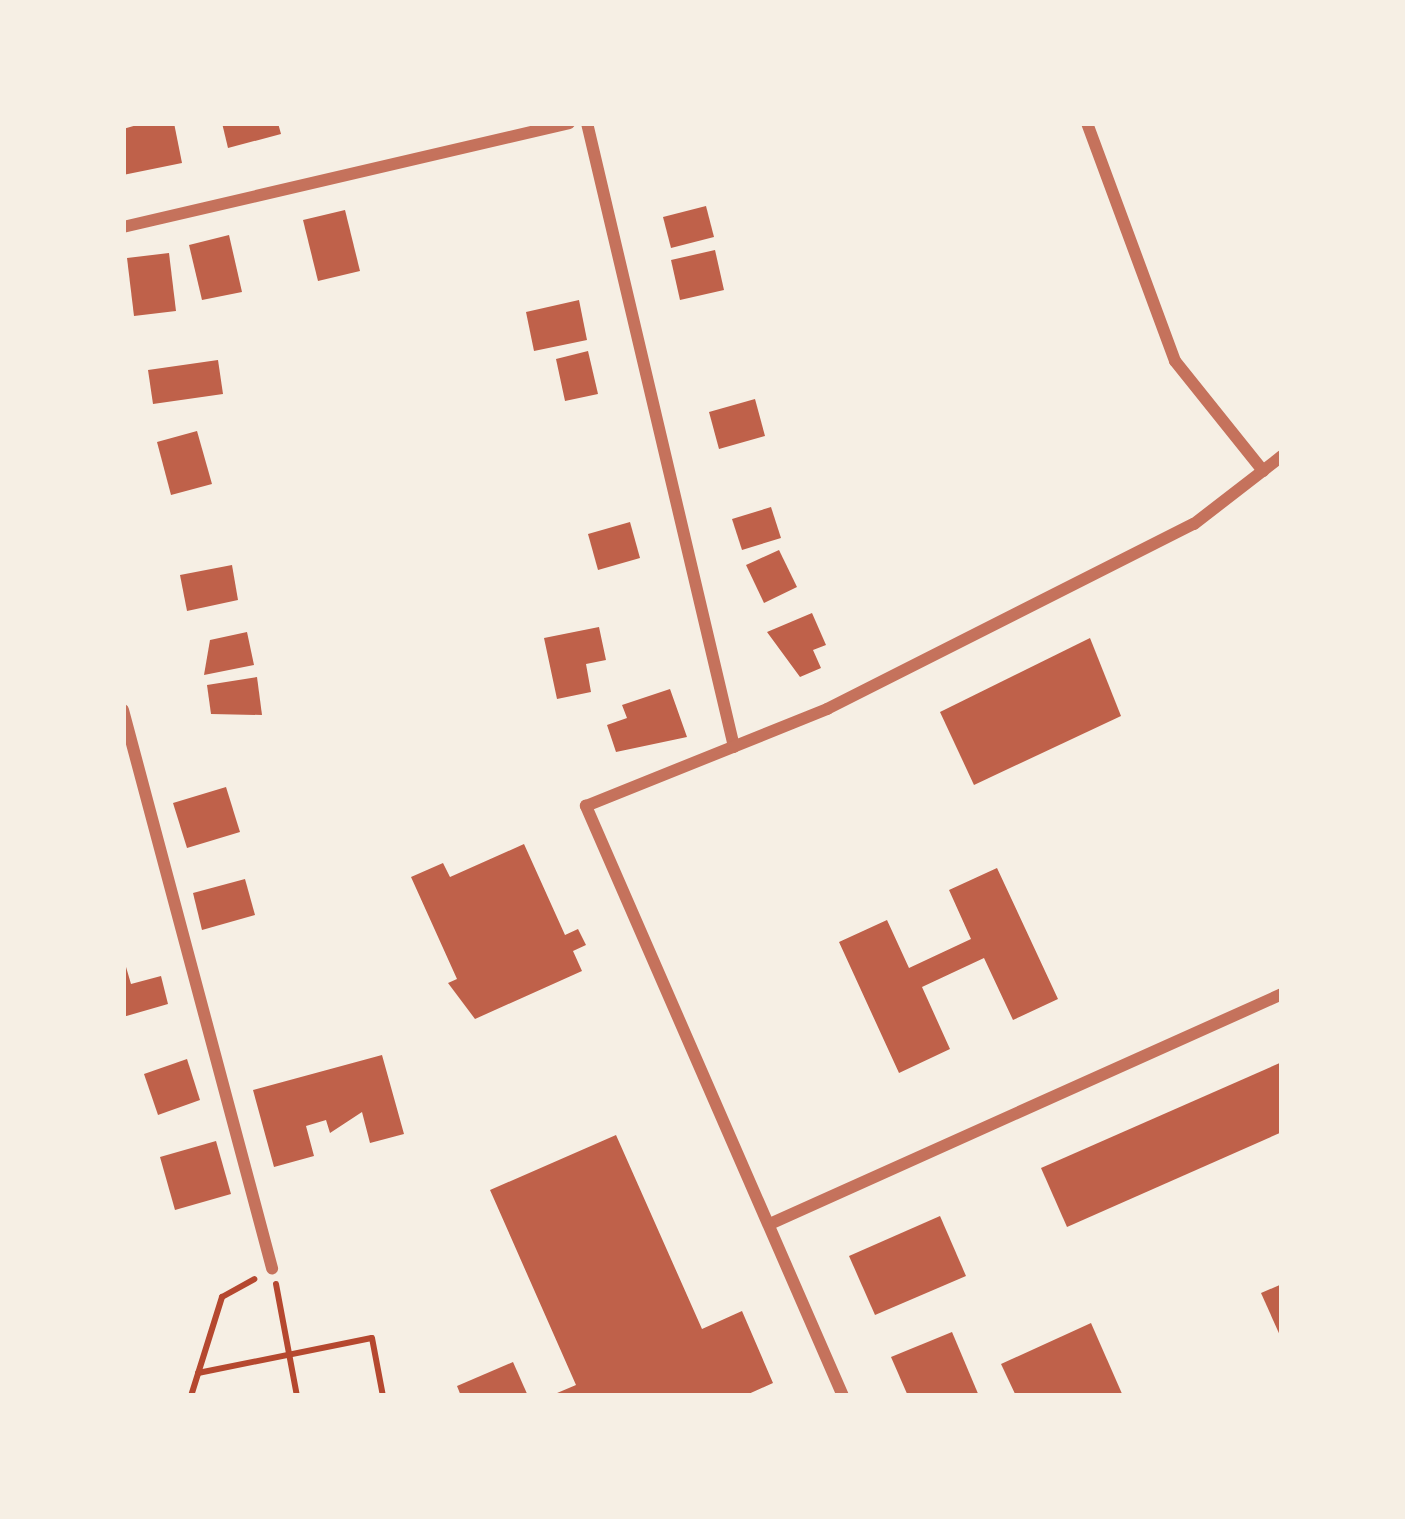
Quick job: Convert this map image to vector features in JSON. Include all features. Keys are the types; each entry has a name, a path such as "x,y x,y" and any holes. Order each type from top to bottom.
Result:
{"street":[{"path":"123,227 569,123"},
{"path":"587,123 734,747"},
{"path":"1087,123 1175,361 1263,471"},
{"path":"843,1396 772,1223 586,806 734,747 1194,524 1282,456"},
{"path":"123,710 272,1268"},
{"path":"772,1223 1282,994"}],"path":[{"path":"191,1396 223,1297 272,1268 297,1396"},
{"path":"198,1373 372,1339 382,1396"}],"building":[{"path":"174,123 182,163 123,175 123,129"},
{"path":"222,123 278,123 281,134 228,148"},
{"path":"706,206 714,237 671,248 663,217"},
{"path":"345,210 360,271 318,281 303,220"},
{"path":"229,235 242,292 202,300 189,245"},
{"path":"715,250 724,290 680,300 671,260"},
{"path":"169,253 176,311 134,316 127,258"},
{"path":"579,300 587,340 534,351 526,312"},
{"path":"588,351 598,394 565,401 556,359"},
{"path":"218,360 223,394 153,404 148,370"},
{"path":"755,399 765,436 719,449 709,412"},
{"path":"197,431 212,484 171,495 157,442"},
{"path":"771,507 781,538 742,550 732,519"},
{"path":"630,522 640,558 598,570 588,534"},
{"path":"779,550 797,587 764,603 746,565"},
{"path":"232,565 238,600 187,611 180,575"},
{"path":"812,613 826,645 813,650 821,668 800,677 767,632"},
{"path":"599,627 606,660 586,664 591,692 557,699 544,638"},
{"path":"247,632 254,665 204,675 210,640"},
{"path":"1090,638 1121,716 974,785 940,712"},
{"path":"257,677 262,715 211,714 207,685"},
{"path":"670,689 687,737 616,752 607,725 627,718 622,705"},
{"path":"226,787 240,832 187,848 173,803"},
{"path":"524,844 565,935 578,929 586,945 573,951 582,971 475,1019 448,983 457,979 411,877 443,863 450,877"},
{"path":"997,868 1058,999 1013,1020 984,958 922,987 950,1049 899,1073 839,942 887,920 909,968 971,939 949,890"},
{"path":"245,879 255,915 202,930 193,893"},
{"path":"124,960 131,984 161,976 168,1004 123,1017"},
{"path":"382,1055 404,1134 370,1143 362,1112 330,1133 326,1120 306,1126 314,1156 274,1167 253,1090"},
{"path":"187,1059 200,1100 158,1115 144,1074"},
{"path":"1282,1062 1282,1132 1067,1227 1041,1168"},
{"path":"616,1135 702,1329 742,1311 773,1383 744,1396 550,1396 576,1385 490,1190"},
{"path":"216,1141 231,1194 175,1210 160,1157"},
{"path":"940,1216 966,1276 875,1315 849,1256"},
{"path":"1282,1284 1282,1340 1261,1293"},
{"path":"1091,1323 1123,1396 1016,1396 1001,1364"},
{"path":"952,1332 979,1396 908,1396 891,1357"},
{"path":"513,1362 528,1396 461,1396 457,1386"}]}
